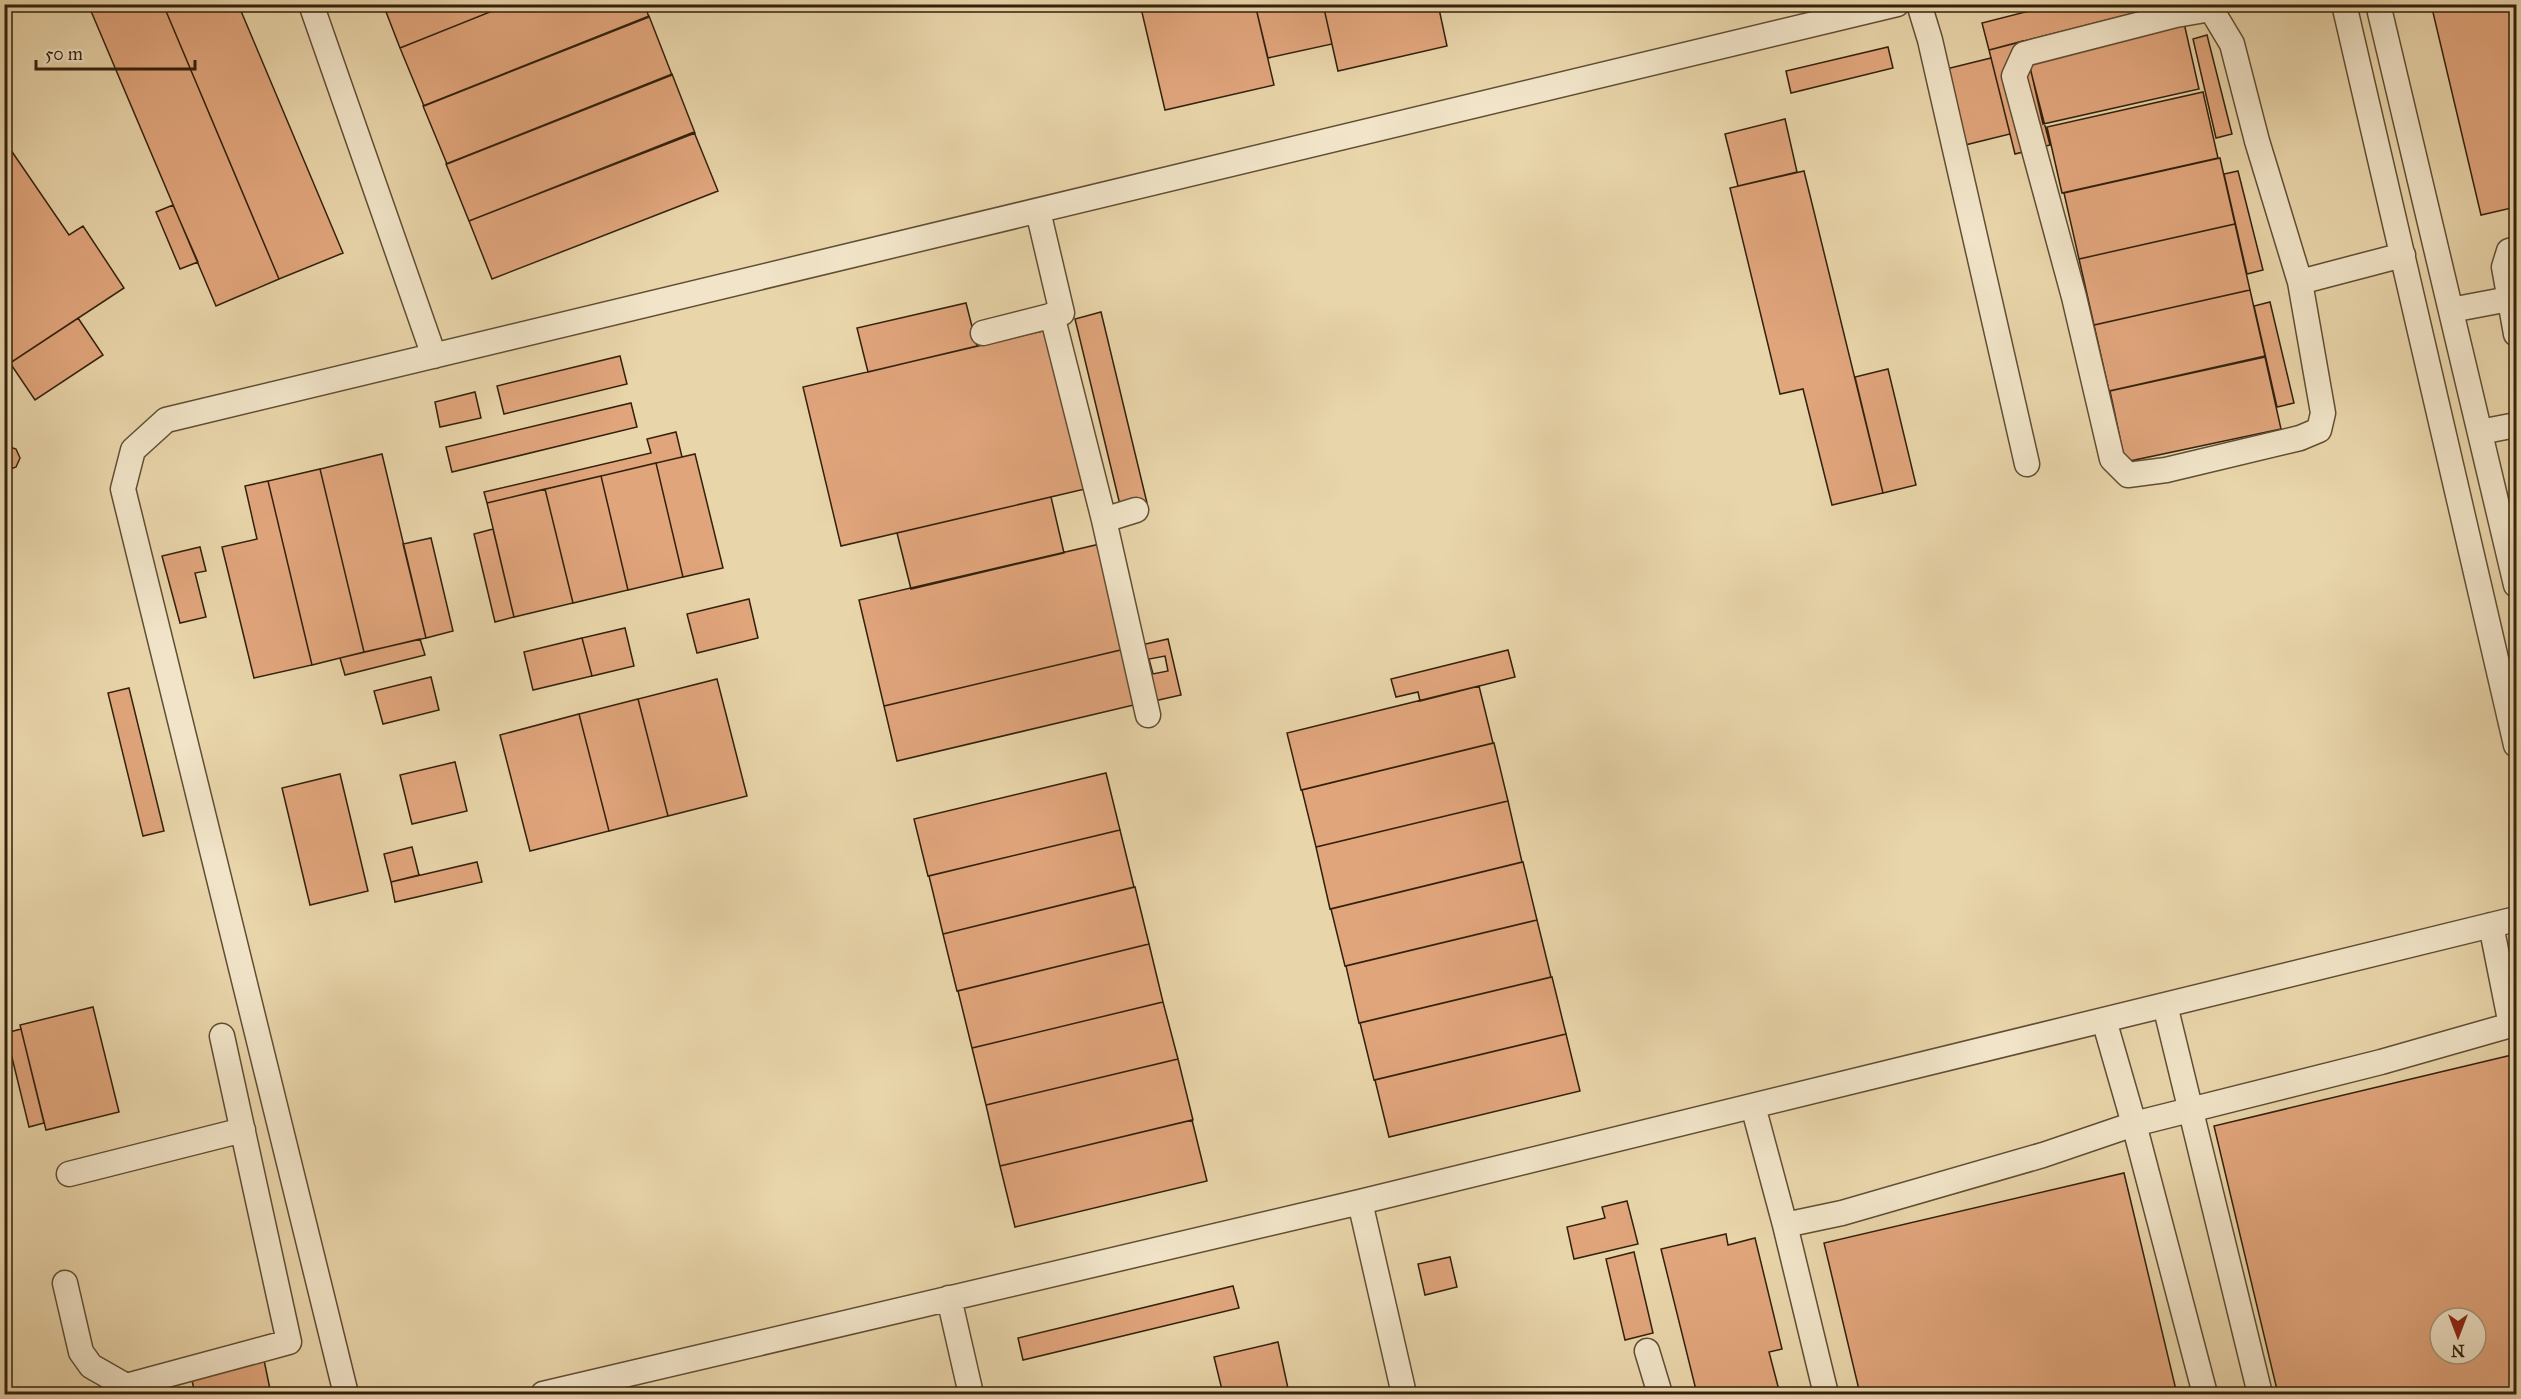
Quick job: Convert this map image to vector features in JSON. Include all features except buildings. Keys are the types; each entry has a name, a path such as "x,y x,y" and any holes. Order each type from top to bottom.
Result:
{"street":[{"path":"311,4 434,356"},
{"path":"346,1395 123,489 133,450 166,420 1038,211 1848,10 1898,4"},
{"path":"1919,4 1930,40 2027,464"},
{"path":"2344,4 2517,745"},
{"path":"2378,4 2517,585"},
{"path":"2211,9 2232,44 2257,141 2300,282 2323,413 2319,430 2300,438 2166,470 2128,475 2112,459 2074,297 2014,76 2024,54 2176,15 2211,9"},
{"path":"983,333 1062,313 1038,211"},
{"path":"2517,249 2510,251 2504,267 2517,334"},
{"path":"2300,282 2403,255"},
{"path":"2451,310 2509,299"},
{"path":"1052,315 1104,520 1148,715"},
{"path":"2480,432 2517,425"},
{"path":"1104,520 1136,510"},
{"path":"543,1395 1360,1202 2517,919"},
{"path":"1785,1225 1842,1213 2043,1155 2134,1124 2381,1062 2514,1024 2491,925"},
{"path":"2165,1005 2260,1395"},
{"path":"2104,1020 2134,1124 2205,1395"},
{"path":"65,1284 81,1352 91,1366 127,1390 289,1342 222,1036"},
{"path":"1753,1106 1785,1225 1826,1395"},
{"path":"69,1174 243,1130"},
{"path":"1360,1202 1404,1395"},
{"path":"949,1298 971,1395"},
{"path":"1647,1351 1660,1395"}]}
